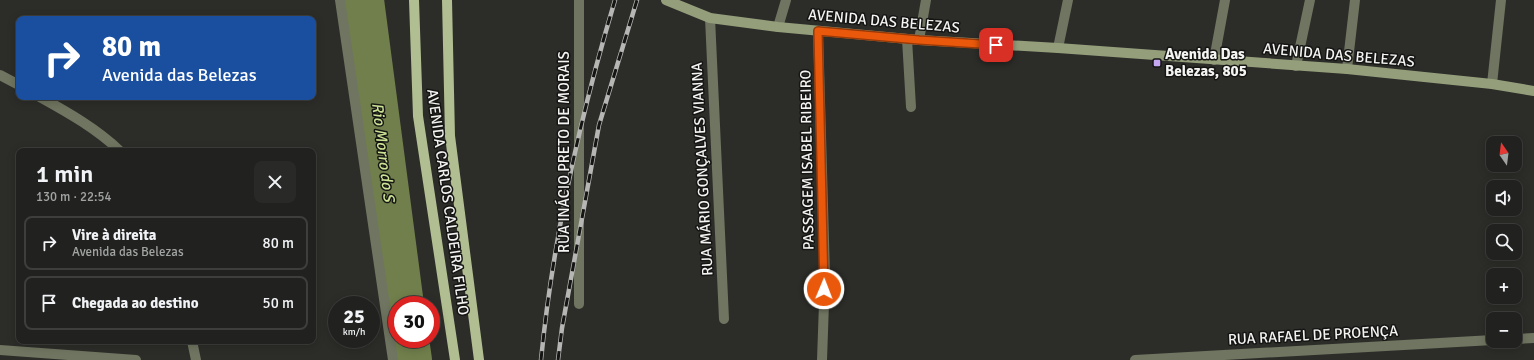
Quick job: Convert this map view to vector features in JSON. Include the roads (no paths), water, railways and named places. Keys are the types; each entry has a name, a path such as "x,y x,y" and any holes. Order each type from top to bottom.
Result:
{"main road":[{"name":"AVENIDA CARLOS CALDEIRA FILHO","path":"414,0 418,116 455,360"},
{"name":"AVENIDA CARLOS CALDEIRA FILHO","path":"447,0 450,136 478,360"}],"street":[{"path":"340,0 393,360"},
{"name":"RUA INÁCIO PRETO DE MORAIS","path":"579,0 579,304"},
{"name":"AVENIDA DAS BELEZAS","path":"666,0 710,18 778,27 919,40 1058,48 1347,69 1492,84 1534,91"},
{"path":"778,27 786,0"},
{"path":"919,40 926,0"},
{"path":"1058,48 1068,0"},
{"path":"1214,60 1225,0"},
{"path":"1296,66 1310,0"},
{"path":"1347,69 1355,0"},
{"path":"1492,84 1501,0"},
{"name":"RUA MÁRIO GONÇALVES VIANNA","path":"710,18 724,319"},
{"name":"PASSAGEM ISABEL RIBEIRO","path":"818,31 825,274 822,360"},
{"path":"907,39 911,107"},
{"path":"0,74 16,83"},
{"path":"46,100 73,115 108,139 117,148"},
{"path":"1522,339 1534,338"},
{"name":"RUA RAFAEL DE PROENÇA","path":"1135,360 1486,340"},
{"path":"193,344 196,360"},
{"path":"0,350 136,360"}],"waterway":[{"name":"Rio Morro do S","path":"364,0 403,296"},
{"name":"Rio Morro do S","path":"410,348 412,360"}],"railway":[{"path":"541,360 546,314 560,223 569,178 590,88 615,0"},
{"path":"558,360 562,328 599,125 637,0"}],"place":[{"name":"Avenida Das Belezas, 805","path":"1157,63"}]}
